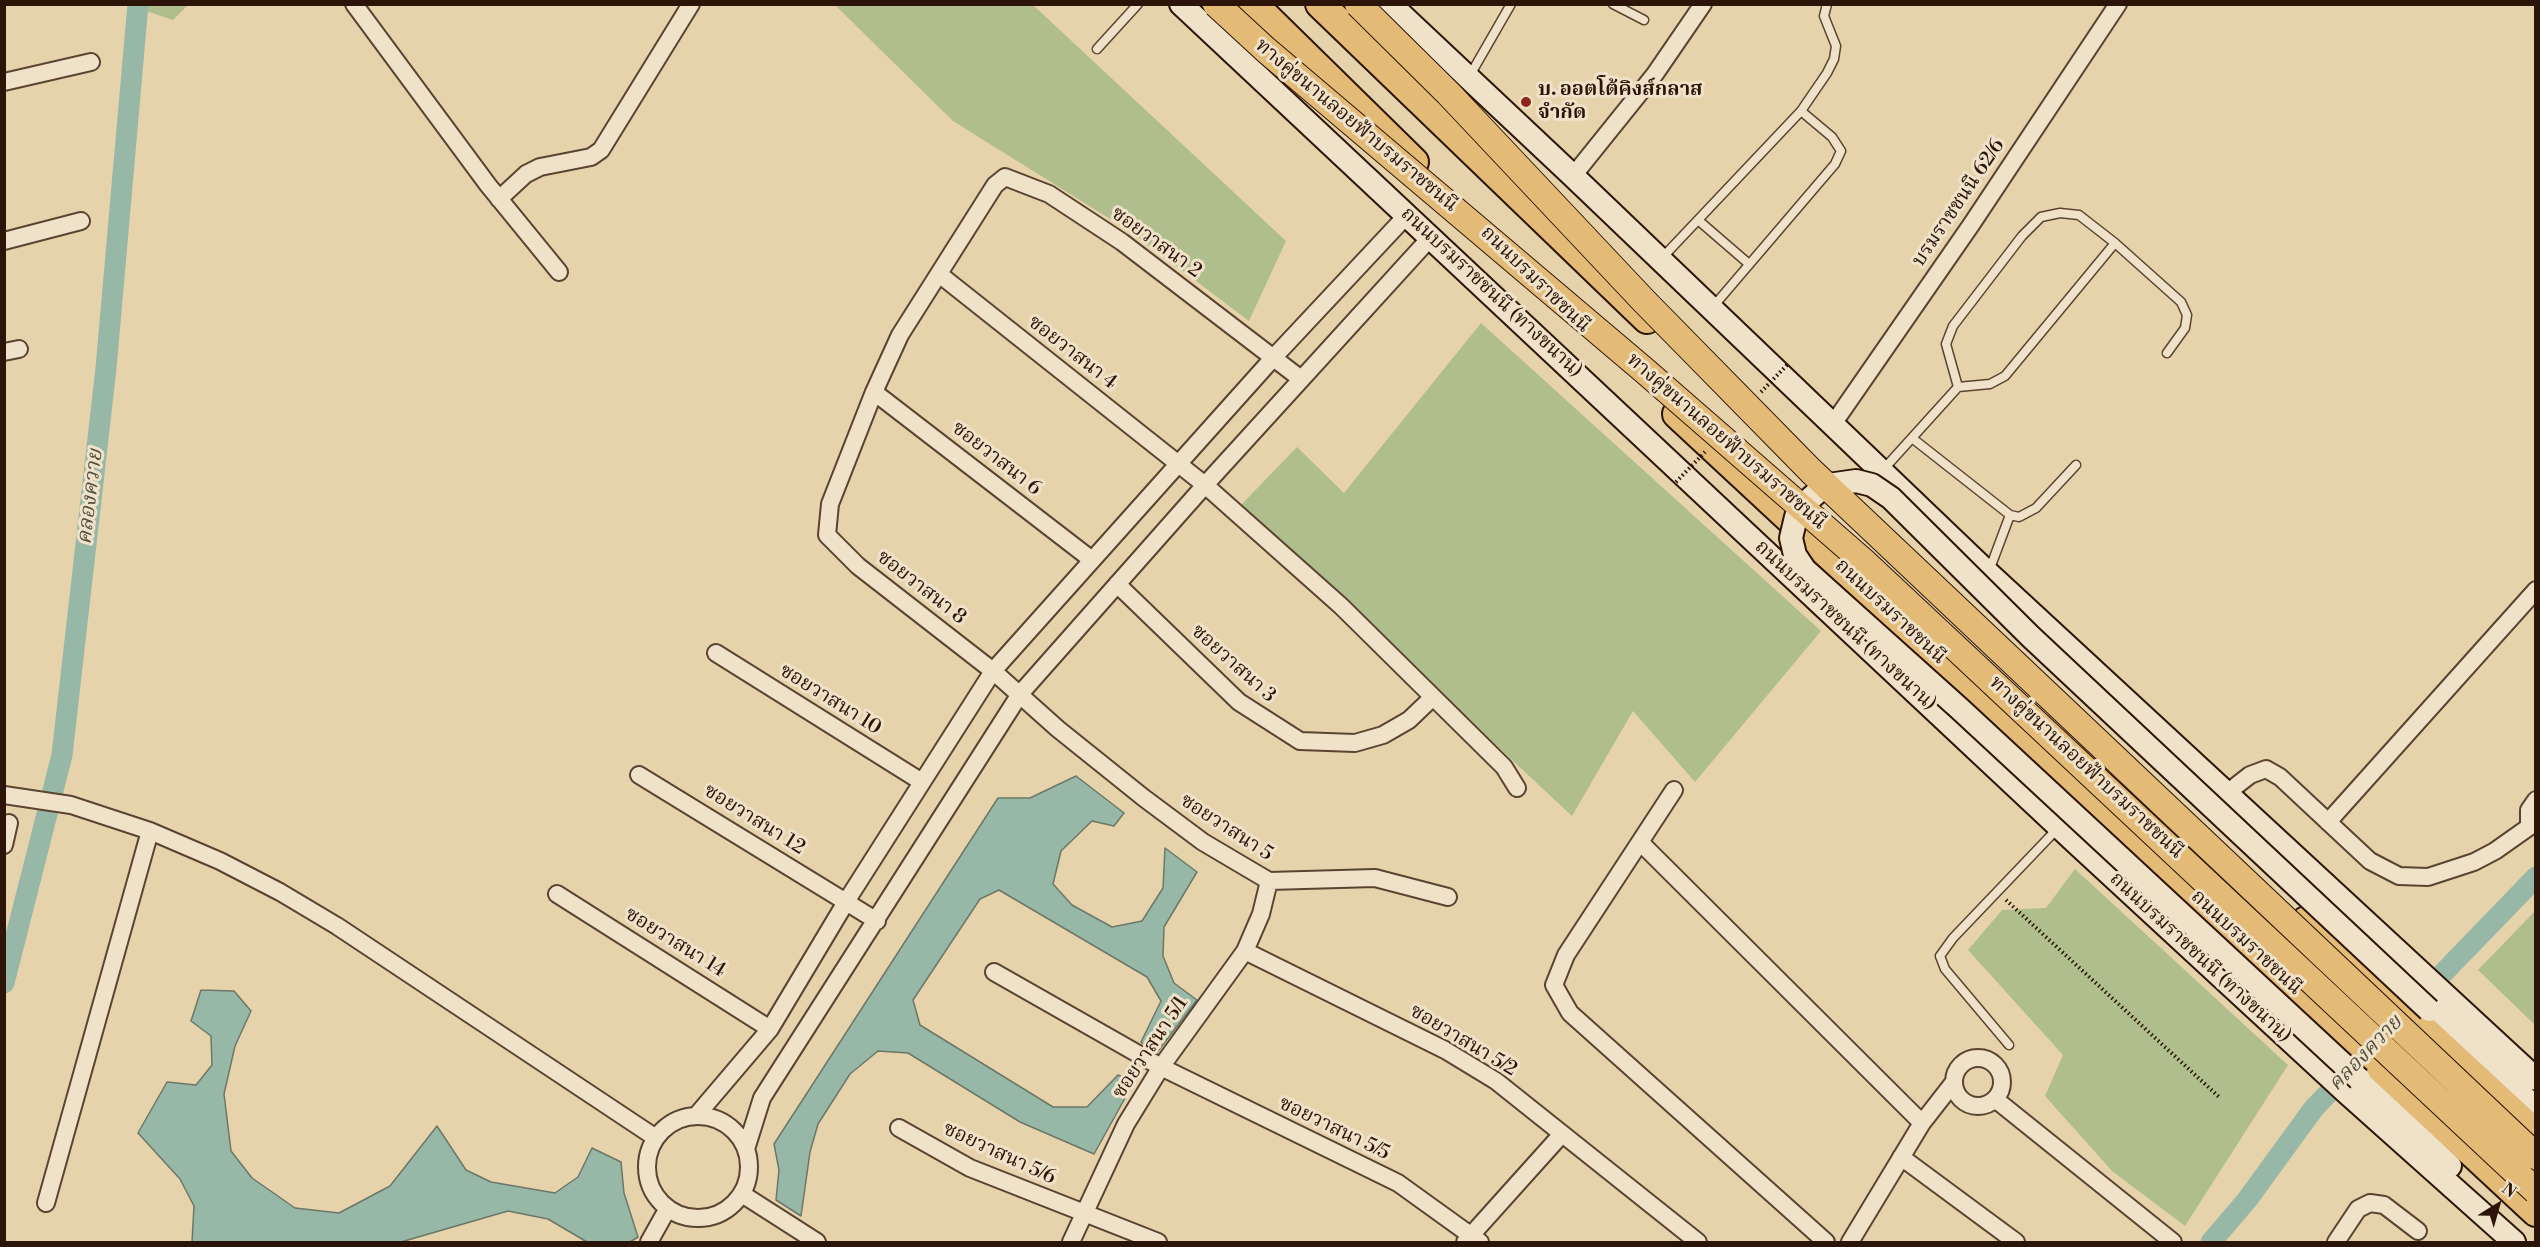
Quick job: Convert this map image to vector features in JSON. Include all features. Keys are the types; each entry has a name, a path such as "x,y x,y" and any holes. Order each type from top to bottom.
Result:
{"highway":[{"name":"ถนนบรมราชชนนี","path":"1252,4 1583,327 2329,1020 2360,1078 2535,1212"},
{"path":"1320,4 1607,282 2369,980 2422,1016 2535,1134"}],"main road":[{"name":"ถนนบรมราชชนนี (ทางขนาน)","path":"1181,4 2300,1050 2360,1078 2514,1242"},
{"name":"ทางคู่ขนานลอยฟ้าบรมราชชนนี","path":"1216,4 1266,50 1716,432 1871,569 2535,1191"},
{"name":"ทางคู่ขนานลอยฟ้าบรมราชชนนี","path":"1358,4 1448,93 1644,301 1819,479 2535,1156"},
{"path":"1390,4 1574,176 1988,573 2535,1079"},
{"path":"2525,1242 2360,1078 1960,709 1805,570 1795,555 1791,538 1796,517 1804,504 1820,490 1835,484 1856,481 1872,485 1891,498 2422,1016 2535,1108"}],"street":[{"path":"354,4 499,199 559,272"},
{"path":"499,199 526,174 540,167 591,157 601,150 691,4"},
{"path":"1574,176 1654,74 1703,4"},
{"name":"บรมราชชนนี 62/6","path":"1833,424 1971,225 2118,4"},
{"path":"4,82 91,62"},
{"name":"ซอยวาสนา 2","path":"939,274 995,185 1005,177 1049,194 1122,242 1301,379"},
{"path":"696,1116 770,1029 846,902 993,671 1274,357 1407,214"},
{"path":"4,241 81,221"},
{"path":"746,1149 738,1135 727,1125 712,1118 696,1116 680,1119 667,1126 656,1138 648,1153 647,1170 651,1186 660,1201 668,1208 688,1217 703,1218 719,1214 732,1206 742,1194 748,1172 746,1149 762,1098 1020,694 1205,485 1431,237"},
{"path":"874,392 900,335 939,274"},
{"name":"ซอยวาสนา 4","path":"939,274 1205,485 1341,606 1504,767 1517,788"},
{"name":"ซอยวาสนา 8","path":"874,392 830,504 827,535 858,566 1020,694"},
{"name":"ซอยวาสนา 6","path":"874,392 1092,560"},
{"name":"ซอยวาสนา 3","path":"1117,584 1239,702 1300,741 1355,743 1383,735 1409,720 1432,698"},
{"path":"2328,822 2535,590"},
{"name":"ซอยวาสนา 10","path":"716,653 922,782"},
{"name":"ซอยวาสนา 5","path":"1020,694 1058,729 1161,811 1203,842 1269,881 1375,878 1448,897"},
{"path":"2226,793 2250,775 2266,769 2280,777 2370,861 2399,876 2428,877 2474,862 2532,824 2529,810 2535,800"},
{"name":"ซอยวาสนา 12","path":"639,775 877,921"},
{"path":"1674,790 1566,956 1554,985 1570,1013 1826,1242"},
{"path":"4,795 71,805 150,831 220,861 337,926 656,1138"},
{"path":"4,845 9,823"},
{"path":"46,1203 150,831"},
{"path":"1640,842 1922,1123"},
{"name":"ซอยวาสนา 5/1","path":"1071,1242 1126,1124 1161,1067 1245,951 1261,914 1269,881"},
{"name":"ซอยวาสนา 14","path":"557,894 770,1029"},
{"name":"ซอยวาสนา 5/2","path":"1245,951 1445,1050 1496,1081 1698,1242"},
{"name":"ซอยวาสนา 5/5","path":"994,972 1161,1067 1398,1183 1472,1240"},
{"path":"1971,1059 1986,1059 1993,1063 2002,1077 2000,1092 1995,1098 1981,1105 1966,1102 1956,1090 1954,1082 1955,1075 1964,1062 1971,1059"},
{"path":"1850,1242 1922,1123 1954,1082"},
{"path":"1995,1098 2173,1242"},
{"name":"ซอยวาสนา 5/6","path":"899,1128 970,1168 1083,1215 1158,1242"},
{"path":"1472,1240 1562,1134"},
{"path":"1901,1157 2016,1242"},
{"path":"742,1194 817,1242"},
{"path":"2336,1242 2358,1209 2370,1203 2384,1205 2418,1231"},
{"path":"649,1242 668,1208"}],"lane":[{"path":"1097,49 1138,4"},
{"path":"1468,77 1511,4"},
{"path":"1613,4 1644,20"},
{"path":"1660,259 1801,111 1834,59 1836,46 1824,16 1827,4"},
{"path":"1712,309 1835,164 1841,151 1832,136 1801,111"},
{"path":"1958,387 1946,344 1953,326 2022,236 2041,217 2060,213 2079,215 2115,243 2181,302 2187,315 2185,328 2167,353"},
{"path":"1698,220 1749,264"},
{"path":"1882,471 1958,387 1990,384 2005,376 2115,243"},
{"path":"1912,438 2010,515 2026,515 2076,465"},
{"path":"1988,573 2010,515"},
{"path":"2009,1045 1945,969 1940,956 1997,892 2060,827"}],"path":[{"path":"1997,892 2219,1097"}],"green space":[{"path":"147,4 188,5 173,20 146,11"},
{"path":"835,5 1033,5 1286,241 1249,321 1131,232 953,121"},
{"path":"1481,323 1821,631 1695,782 1633,711 1572,816 1240,506 1297,447 1344,493"},
{"path":"2075,869 2288,1065 2185,1226 2112,1171 2045,1096 2063,1055 1968,950 2002,910 2046,908"},
{"path":"2535,911 2535,1025 2478,970"}],"shaded area":[{"path":"1076,776 1124,813 1114,826 1092,821 1061,851 1053,884 1072,905 1112,927 1142,921 1163,888 1165,848 1197,872 1164,927 1163,956 1174,983 1197,1000 1156,1054 1141,1042 1161,1001 1147,977 999,890 980,899 913,1000 920,1025 1053,1107 1087,1107 1118,1075 1134,1082 1094,1154 1020,1122 908,1053 878,1051 850,1074 818,1124 810,1152 801,1216 776,1200 779,1170 774,1144 998,798 1030,798"},
{"path":"201,990 234,991 251,1011 235,1046 224,1094 231,1151 252,1178 295,1208 339,1213 390,1186 437,1126 466,1170 491,1182 555,1193 578,1177 592,1148 621,1162 624,1193 638,1237 630,1242 587,1242 548,1219 508,1211 401,1242 192,1242 194,1206 180,1179 138,1133 167,1082 196,1085 212,1065 211,1036 191,1021"}],"waterway":[{"name":"คลองควาย","path":"4,983 62,755 106,368 138,4"},
{"name":"คลองควาย","path":"2421,996 2536,877"},
{"name":"คลองควาย","path":"2211,1242 2247,1200 2314,1108 2348,1073"}],"place":[{"name":"บ. ออตโต้คิงส์กลาส จำกัด","path":"1526,102"}]}
